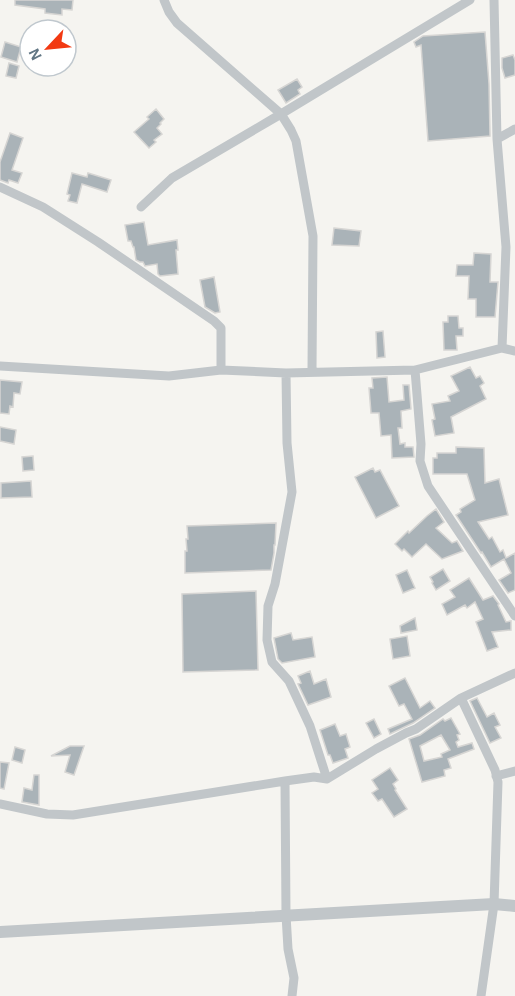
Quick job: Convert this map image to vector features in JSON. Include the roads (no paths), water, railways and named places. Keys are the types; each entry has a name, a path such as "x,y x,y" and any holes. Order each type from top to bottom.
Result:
{"street":[{"path":"164,0 177,23 281,114 296,141 313,236 312,371"},
{"path":"141,207 172,178 470,0"},
{"path":"494,0 497,139 506,247 502,348"},
{"path":"497,139 515,129"},
{"path":"0,187 42,207 98,242 214,321 221,328 221,370"},
{"path":"0,366 169,376 221,370 286,372 415,370 502,348 515,351"},
{"path":"415,370 421,444 420,461 428,486 515,616"},
{"path":"286,372 287,443 291,492 275,584 268,606 267,640 272,662 289,681 310,726 327,779"},
{"path":"0,804 47,814 74,815 285,781 314,777 327,779 376,749 416,729 461,698 515,673"},
{"path":"461,698 495,770 498,782 494,904 481,996"},
{"path":"496,776 515,771"},
{"path":"285,781 286,915 288,949 294,978 292,996"},
{"path":"0,932 494,904 515,906"}]}
